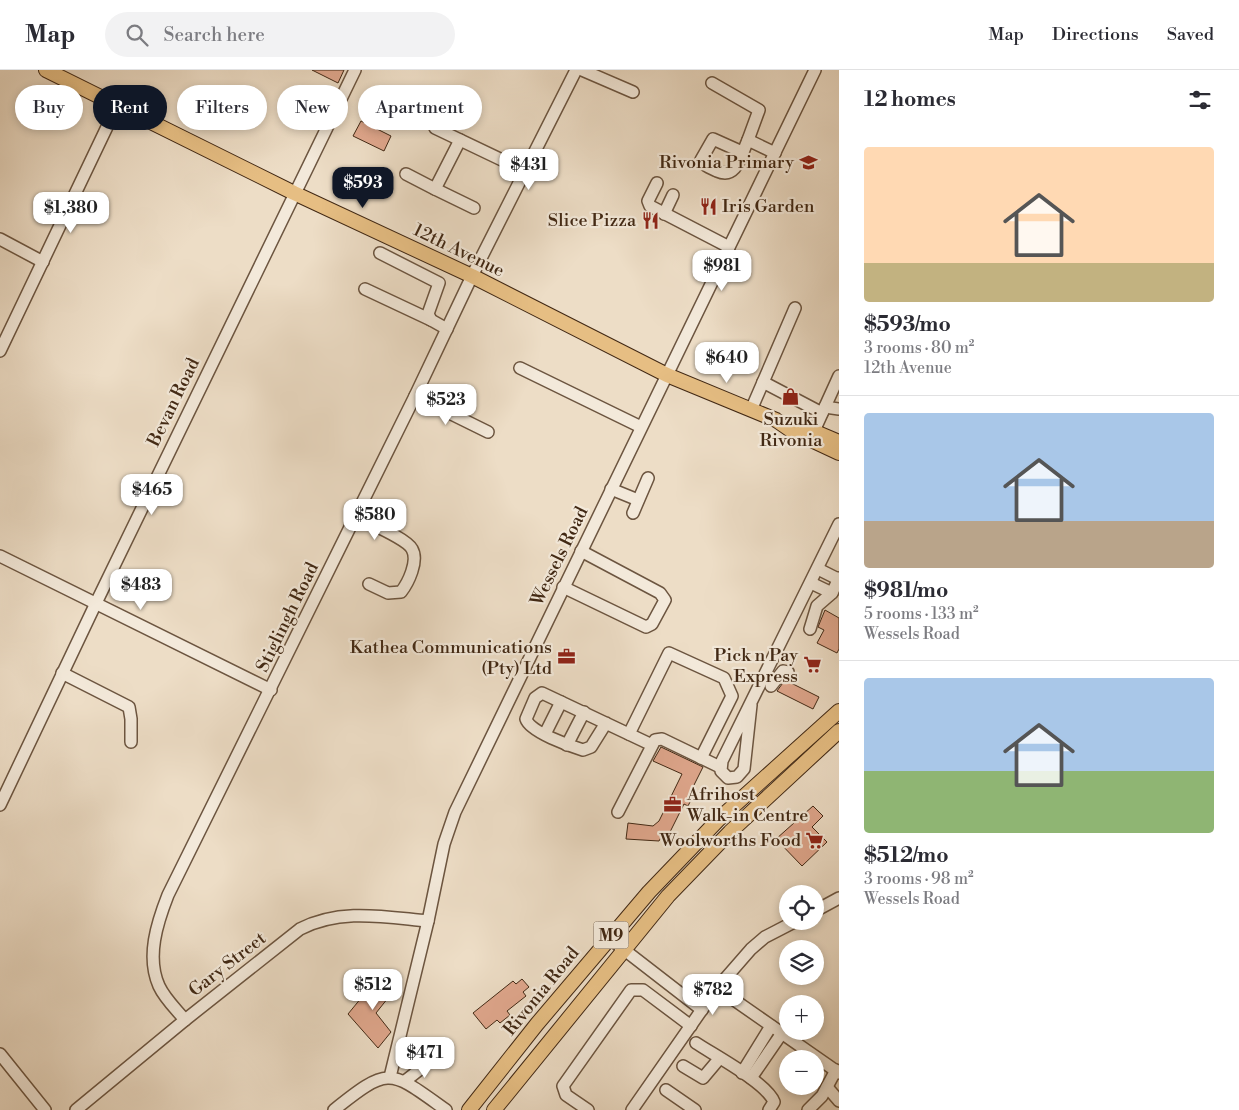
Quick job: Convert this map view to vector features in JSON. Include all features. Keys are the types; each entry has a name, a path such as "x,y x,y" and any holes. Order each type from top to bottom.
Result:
{"main road":[{"name":"12th Avenue","path":"47,70 93,93"},
{"name":"12th Avenue","path":"167,130 294,193 472,276 667,375 776,420 814,431 839,442"},
{"name":"12th Avenue","path":"776,420 792,431 839,453"},
{"name":"Rivonia Road","path":"469,1110 648,892 719,819 839,711"},
{"name":"M9","path":"494,1110 690,872 839,732"}],"street":[{"name":"Bevan Road","path":"0,805 62,673 355,70"},
{"name":"Stiglingh Road","path":"185,1020 165,996 155,975 153,954 159,919 168,895 416,396 472,276 576,70"},
{"path":"582,70 633,92"},
{"name":"Wessels Road","path":"390,1076 428,921 444,844 455,812 815,70"},
{"path":"712,84 760,110 742,152"},
{"path":"0,351 106,130"},
{"path":"439,130 524,171"},
{"path":"436,189 460,140"},
{"path":"748,140 775,153"},
{"path":"406,174 474,208"},
{"path":"657,183 648,204 729,247"},
{"path":"664,214 673,195"},
{"path":"0,239 43,262"},
{"path":"380,253 440,283 428,314 431,320"},
{"path":"365,289 447,329"},
{"path":"751,410 795,308"},
{"path":"520,368 642,427"},
{"path":"814,431 839,376"},
{"path":"763,382 824,410 839,409"},
{"path":"416,396 488,432"},
{"path":"633,513 648,478"},
{"path":"611,489 638,500"},
{"path":"355,516 407,543 414,552 413,568 399,593 388,593 368,584"},
{"path":"720,767 839,524"},
{"path":"563,587 646,627 652,624 665,600 660,593 581,552"},
{"path":"0,556 271,690"},
{"path":"810,629 817,606 832,593 839,579 818,569"},
{"path":"811,583 832,593"},
{"path":"629,734 669,653 724,678 732,696 701,758"},
{"path":"771,686 783,670 788,672"},
{"path":"62,673 129,707 131,719 130,742"},
{"path":"606,723 589,748 583,750 567,745 545,734 527,721 535,698 542,694 584,712 652,745"},
{"path":"545,734 561,702"},
{"path":"618,812 655,740 662,739 720,767 723,775 728,778 741,774 751,705"},
{"path":"567,745 584,712"},
{"path":"824,906 839,898"},
{"name":"Gary Street","path":"76,1110 291,935 310,925 351,915 428,921"},
{"path":"632,1110 717,988 759,942 780,930"},
{"path":"609,938 702,1010"},
{"path":"717,988 779,1031"},
{"path":"588,1110 566,1095 563,1086 631,990 643,990 691,1026"},
{"path":"746,1075 771,1026"},
{"path":"746,1075 779,1036"},
{"path":"792,1040 838,1071 825,1092 808,1110"},
{"path":"696,1044 746,1075 772,1096 774,1102 769,1110"},
{"path":"0,1054 44,1110"},
{"path":"683,1066 703,1078 719,1059"},
{"path":"405,1081 422,1067"},
{"path":"334,1110 368,1084 390,1076 405,1081 446,1110"},
{"path":"666,1090 695,1110"},
{"path":"825,1092 839,1101"},
{"path":"825,1092 826,1110"}],"building":[{"path":"312,70 344,70 338,83"},
{"path":"358,127 358,130 379,130 391,136 384,151 353,136"},
{"path":"825,610 839,618 839,649 837,653 817,643 824,630 818,627"},
{"path":"785,680 819,697 813,709 777,691"},
{"path":"661,747 703,767 689,795 693,796 688,806 684,804 669,834 663,834 659,841 626,839 628,823 653,826 659,821 682,774 653,761"},
{"path":"813,806 823,816 812,827 827,842 802,866 776,839"},
{"path":"380,975 396,988 376,1013 391,1032 378,1048 348,1014"},
{"path":"522,979 529,987 523,992 526,996 507,1011 510,1015 500,1023 497,1020 486,1029 473,1013 513,981 516,984"}],"place":[{"name":"Rivonia Primary","path":"808,162"},
{"name":"Iris Garden","path":"708,206"},
{"name":"Slice Pizza","path":"650,220"},
{"name":"Suzuki Rivonia","path":"791,396"},
{"name":"Kathea Communications (Pty) Ltd","path":"566,657"},
{"name":"Pick n Pay Express","path":"812,665"},
{"name":"Afrihost Walk-in Centre","path":"673,804"},
{"name":"Woolworths Food","path":"815,840"}]}
